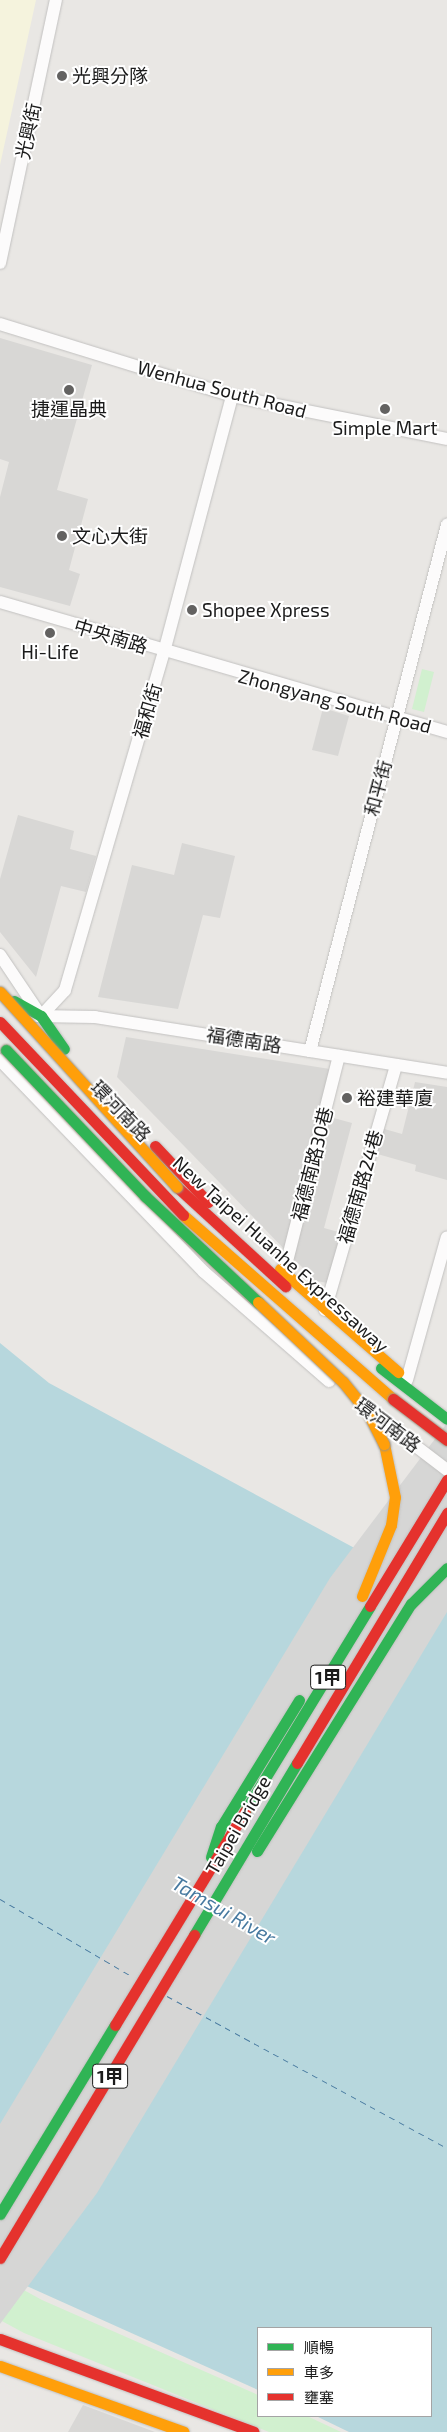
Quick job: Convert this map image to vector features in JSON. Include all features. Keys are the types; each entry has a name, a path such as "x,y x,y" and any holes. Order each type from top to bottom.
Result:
{"main road":[{"name":"環河南路","path":"0,991 41,1016 66,1053 206,1200 325,1310 407,1380 447,1411"},
{"name":"New Taipei Huanhe Expressaway","path":"0,991 178,1187 344,1338 447,1419"},
{"name":"New Taipei Huanhe Expressaway","path":"0,1022 168,1202 444,1443"},
{"name":"環河南路","path":"0,1029 134,1175 218,1257 444,1443"},
{"path":"2,1051 150,1202 343,1382 368,1413 388,1460 394,1497 392,1516 374,1575 221,1827 207,1871"},
{"name":"Taipei Bridge","path":"0,2214 207,1871 228,1844 447,1480"},
{"name":"Taipei Bridge","path":"0,2258 220,1894 231,1868 447,1512"},
{"path":"220,1894 240,1876 412,1604 447,1568"},
{"path":"0,2339 254,2432"},
{"path":"0,2366 85,2393 184,2432"}],"street":[{"name":"光興街","path":"0,263 56,0"},
{"name":"Wenhua South Road","path":"0,324 232,396 447,439"},
{"name":"福和街","path":"41,1016 65,990 164,652 232,396"},
{"name":"和平街","path":"310,1051 447,525"},
{"name":"中央南路","path":"0,602 164,652 396,718"},
{"name":"Zhongyang South Road","path":"396,718 447,732"},
{"path":"0,955 41,1016"},
{"name":"福德南路","path":"0,1016 95,1017 447,1073"},
{"name":"環河南路","path":"2,1051 204,1272 312,1368 447,1470"},
{"name":"福德南路30巷","path":"284,1273 339,1056"},
{"name":"福德南路24巷","path":"325,1310 396,1065"},
{"path":"407,1380 447,1237"},
{"path":"430,1457 444,1443 447,1430"}],"shaded area":[{"path":"0,0 36,0 0,165"},
{"name":"文心大街","path":"0,338 92,365 57,490 88,499 69,570 80,574 70,606 0,587 0,497 9,462 0,459"},
{"path":"323,708 349,716 338,756 312,750"},
{"path":"18,815 74,831 70,849 96,856 86,892 61,886 36,977 0,932 0,879"},
{"path":"182,843 235,856 220,918 203,915 178,1009 98,997 132,865 174,875"},
{"path":"126,1037 330,1069 288,1253 117,1077"},
{"path":"415,1082 447,1087 447,1180 415,1171 416,1165 374,1153 381,1128 402,1134"},
{"path":"330,1117 352,1123 324,1228 342,1233 328,1283 316,1281 293,1258"},
{"path":"83,2405 155,2432 68,2432"}],"green space":[{"path":"422,669 434,672 424,712 412,709"},
{"path":"0,2277 42,2300 257,2395 257,2417 309,2417 341,2432 269,2432 24,2333 0,2320"}],"water":[{"name":"Tamsui River","path":"0,1343 49,1383 447,1598 447,2432 349,2432 318,2417 432,2417 432,2327 257,2327 257,2390 0,2274"}],"pier":[{"path":"447,1423 447,1612 97,2193 0,2324 0,2124 330,1578"}],"ferry route":[{"path":"0,1899 133,1977"},
{"path":"167,1996 447,2148"}],"traffic: fast":[{"path":"14,1001 41,1016 64,1049"},
{"path":"6,1050 145,1196 258,1302"},
{"path":"381,1368 447,1419"},
{"path":"257,1851 411,1604 447,1568"},
{"path":"245,1811 370,1606"},
{"path":"211,1857 221,1827 299,1700"},
{"path":"194,1935 297,1763"},
{"path":"0,2214 115,2025"}],"traffic: slow":[{"path":"0,992 177,1187"},
{"path":"183,1215 393,1399"},
{"path":"280,1269 398,1372"},
{"path":"258,1302 343,1382 368,1413 384,1444"},
{"path":"362,1596 391,1525 395,1497 384,1444"},
{"path":"0,2366 184,2432"}],"traffic: jam":[{"path":"0,1022 183,1215"},
{"path":"155,1146 208,1202"},
{"path":"177,1187 285,1286"},
{"path":"393,1399 447,1440"},
{"path":"370,1606 447,1480"},
{"path":"297,1763 447,1513"},
{"path":"115,2025 245,1811"},
{"path":"0,2258 194,1935"},
{"path":"0,2339 254,2432"}],"place":[{"name":"光興分隊","path":"62,76"},
{"name":"捷運晶典","path":"69,390"},
{"name":"Simple Mart","path":"385,409"},
{"name":"文心大街","path":"62,536"},
{"name":"Shopee Xpress","path":"192,610"},
{"name":"Hi-Life","path":"50,633"},
{"name":"裕建華廈","path":"347,1098"}]}
